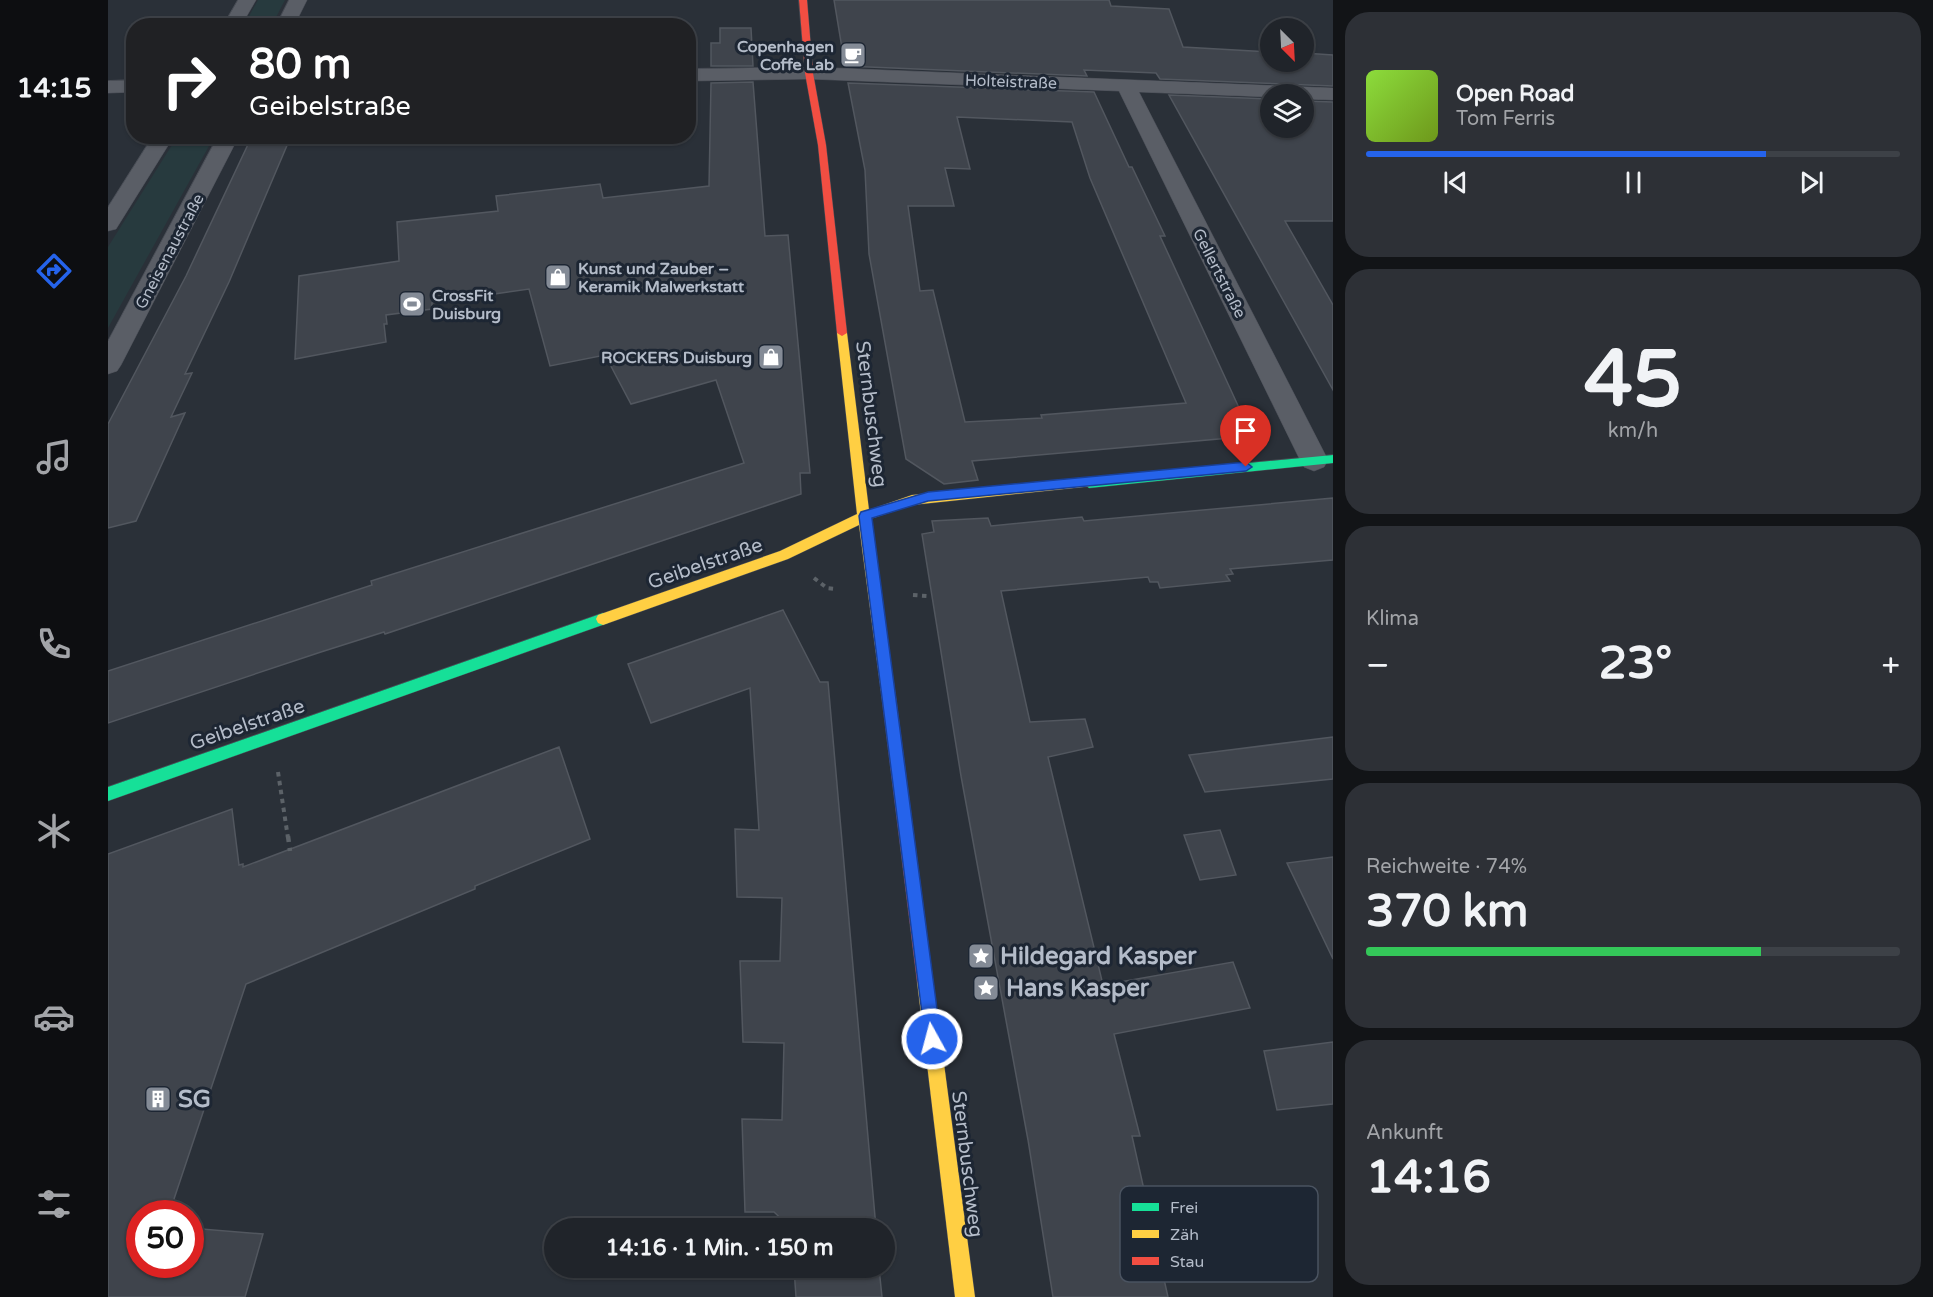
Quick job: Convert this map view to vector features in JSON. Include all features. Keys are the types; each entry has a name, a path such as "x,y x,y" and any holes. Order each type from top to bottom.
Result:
{"main road":[{"name":"Sternbuschweg","path":"803,0 809,74 822,145 855,455 865,516 965,1297"},
{"name":"Geibelstraße","path":"108,794 784,555 865,516 928,497 1323,460"}],"street":[{"path":"237,18 247,0"},
{"path":"289,18 298,0"},
{"name":"Holteistraße","path":"696,75 809,74 1333,94"},
{"path":"108,87 126,86"},
{"name":"Gellertstraße","path":"1126,86 1323,460"},
{"path":"108,224 159,144"},
{"name":"Gneisenaustraße","path":"108,365 225,144"}],"path":[{"path":"914,595 927,596"},
{"path":"272,736 290,851"}],"green space":[{"path":"258,0 285,0 276,18 248,18"},
{"path":"173,144 210,144 108,328 108,247"}],"building":[{"path":"834,0 1109,0 1111,6 1169,9 1183,47 1260,51 1260,72 1314,72 1314,54 1333,55 1333,86 1160,79 1156,73 1084,70 1087,76 845,66"},
{"path":"720,28 751,28 753,66 711,66 711,43 720,43"},
{"path":"753,82 765,236 788,235 810,473 800,473 801,494 385,634 384,632 321,652 108,723 108,671 372,585 371,581 744,463 716,380 631,404 605,355 550,366 529,289 432,303 432,309 386,315 387,324 384,324 386,342 295,359 299,276 399,261 397,222 498,211 496,196 600,184 603,198 709,186 711,83"},
{"path":"848,83 1094,92 1165,236 1160,236 1252,436 972,461 978,480 944,484 906,459 869,254 865,170","holes":["957,117 1072,122 1090,178 1186,403 1041,415 1042,418 965,422 933,290 920,291 908,206 954,206 945,168 970,169"]},
{"path":"1169,95 1260,99 1260,138 1314,138 1314,101 1333,102 1333,221 1285,221 1333,305 1333,390"},
{"path":"248,144 288,144 229,282 185,374 192,373 171,417 185,413 136,521 108,528 108,424 186,276"},
{"path":"1333,498 1333,560 1230,569 1233,574 1226,575 1230,581 1160,588 1158,582 1150,582 1148,577 1001,591 1030,722 1085,719 1093,747 1048,757 1103,985 1233,962 1250,1008 1114,1034 1140,1136 1132,1136 1143,1186 1120,1186 1120,1282 1165,1282 1168,1297 1053,1297 1028,1140 961,776 922,534 934,532 932,521 988,518 991,526 1082,517 1084,521"},
{"path":"783,610 820,682 828,682 875,1218 780,1218 774,1212 745,1212 742,1119 782,1120 784,1043 743,1042 740,961 780,961 782,898 737,897 735,829 759,830 750,688 651,723 628,664"},
{"path":"1333,737 1333,779 1205,792 1189,755"},
{"name":"SG","path":"559,747 590,839 246,984 174,1200 126,1200 126,1278 204,1278 204,1229 263,1234 245,1297 108,1297 108,854 232,809 239,865 243,864 243,867"},
{"path":"1220,830 1236,875 1200,880 1184,835"},
{"path":"1333,857 1333,959 1287,863"},
{"path":"1333,1042 1333,1104 1277,1110 1264,1051"},
{"path":"795,1278 880,1278 882,1297 796,1297"}],"traffic: fast":[{"path":"1089,483 1333,459"},
{"path":"108,794 603,619"}],"traffic: slow":[{"path":"842,333 855,455 889,699"},
{"path":"603,619 784,555 865,516 912,500 1089,483"},
{"path":"925,981 965,1297"}],"traffic: jam":[{"path":"803,0 809,73 822,145 842,333"},
{"path":"889,699 925,981"}],"place":[{"name":"Copenhagen Coffe Lab","path":"853,55"},
{"name":"Kunst und Zauber – Keramik Malwerkstatt","path":"558,277"},
{"name":"CrossFit Duisburg","path":"412,304"},
{"name":"ROCKERS Duisburg","path":"771,357"},
{"name":"Hildegard Kasper","path":"981,956"},
{"name":"Hans Kasper","path":"986,988"},
{"name":"SG","path":"158,1099"}],"route":[{"path":"932,1039 865,516 928,497 1246,467"}]}
